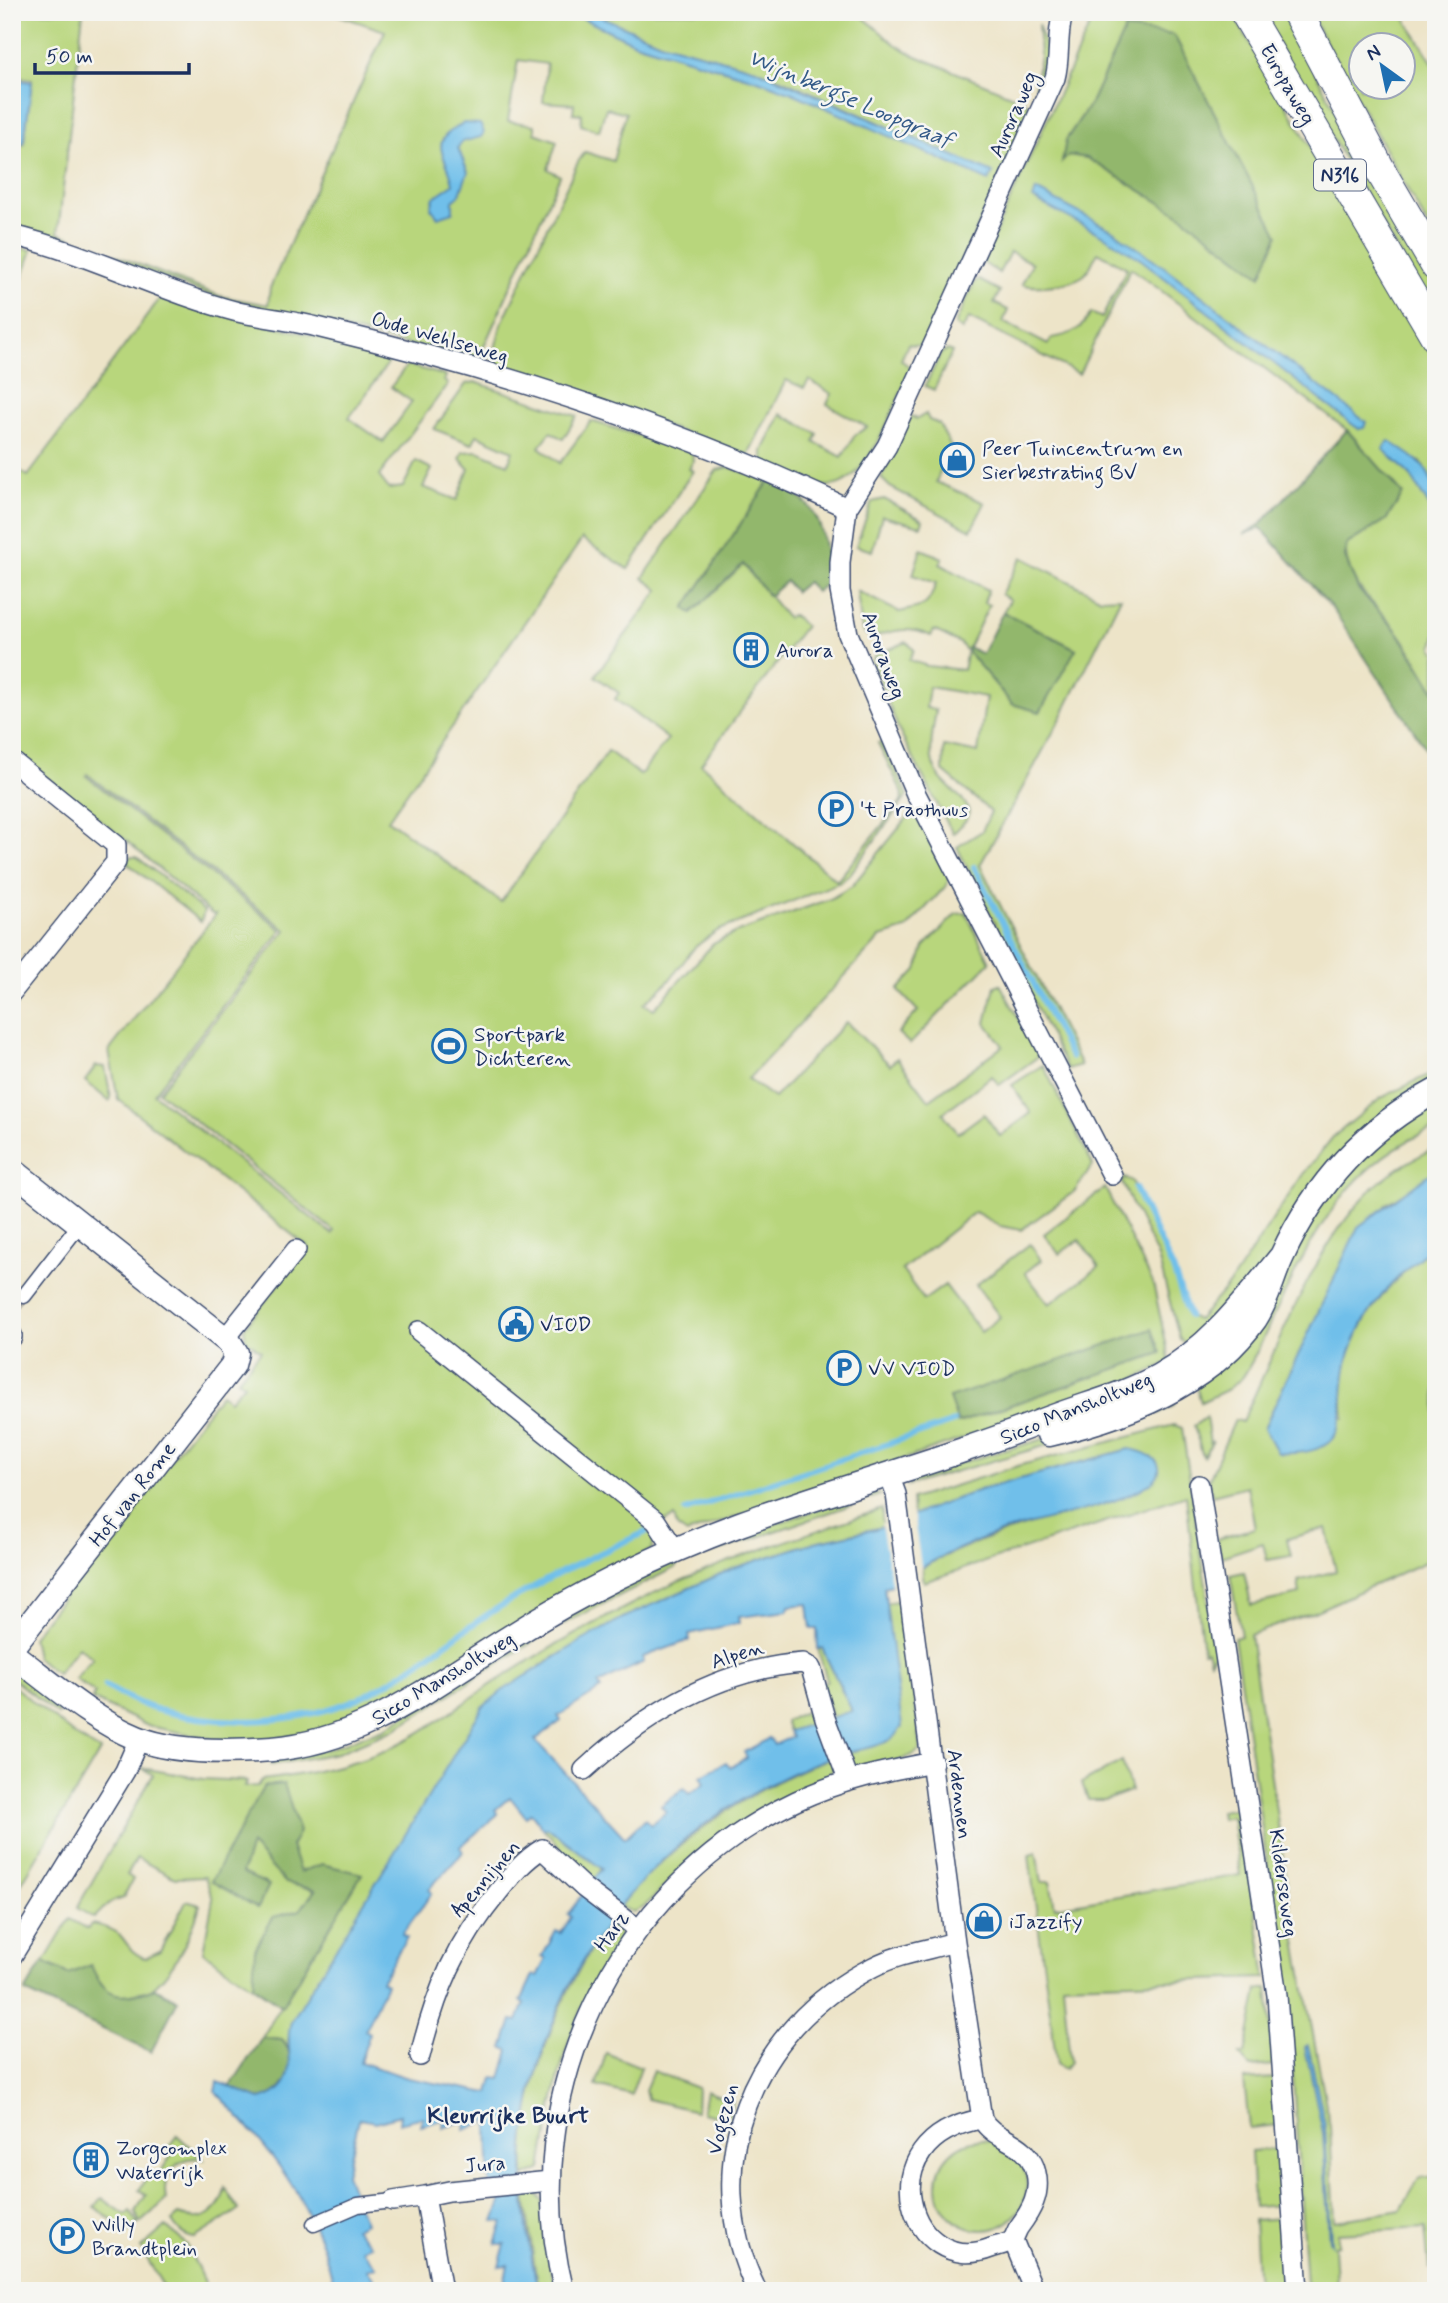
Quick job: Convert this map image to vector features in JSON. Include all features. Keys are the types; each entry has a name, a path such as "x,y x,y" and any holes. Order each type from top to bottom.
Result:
{"main road":[{"name":"Europaweg","path":"1245,12 1436,337"},
{"name":"Europaweg","path":"1297,12 1384,177 1436,266"}],"street":[{"name":"Auroraweg","path":"1060,15 1060,60 1055,78 887,446 847,508 840,562 840,591 848,634 916,794 1112,1175"},
{"name":"Oude Wehlseweg","path":"12,235 71,250 239,312 322,328 592,405 741,461 847,508"},
{"path":"12,761 116,845 116,862 12,992"},
{"name":"Sicco Mansholtweg","path":"12,1654 80,1704 139,1739 232,1752 303,1745 335,1737 407,1705 510,1637 600,1586 675,1550 741,1524 990,1443 1092,1423 1144,1403 1194,1377 1217,1360 1255,1319 1268,1297 1281,1257 1306,1212 1345,1159 1398,1113 1436,1091"},
{"path":"12,1170 225,1339 296,1250"},
{"path":"24,1296 80,1224"},
{"path":"419,1331 656,1521 675,1550"},
{"name":"Hof van Rome","path":"12,1647 233,1365 236,1353 225,1339"},
{"name":"Ardennen","path":"889,1475 898,1511 909,1585 955,1942 982,2119"},
{"name":"Kilderseweg","path":"1199,1485 1275,1984 1298,2291"},
{"name":"Alpen","path":"584,1770 631,1730 687,1697 745,1673 781,1664 803,1663 811,1668 825,1718 848,1780"},
{"path":"12,1956 125,1771 139,1739"},
{"name":"Harz","path":"564,2291 554,2237 550,2180 558,2110 578,2038 606,1978 638,1928 698,1866 728,1841 796,1801 848,1780 933,1762"},
{"name":"Apennijnen","path":"420,2056 436,1996 462,1939 527,1858 542,1849 584,1888 638,1928"},
{"name":"Vogezen","path":"757,2291 738,2239 732,2190 740,2124 752,2087 765,2062 802,2016 851,1978 904,1955 955,1942"},
{"path":"982,2119 986,2128 1016,2142 1029,2156 1036,2173 1037,2191 1032,2209 1013,2240 982,2252 968,2253 947,2248 929,2236 916,2219 910,2199 913,2168 930,2140 949,2128 982,2119"},
{"name":"Jura","path":"314,2224 358,2205 550,2180"},
{"path":"425,2196 442,2291"},
{"path":"1013,2240 1034,2291"}],"green space":[{"path":"12,12 83,12 58,233 220,296 268,305 270,288 385,31 329,12 569,12 635,43 758,80 795,94 989,181 992,173 784,80 756,69 660,42 590,12 857,12 895,44 914,55 1025,101 1032,111 922,346 908,344 901,360 911,368 880,439 857,472 844,482 821,486 803,481 763,462 763,451 781,414 818,434 814,442 842,457 855,435 867,427 827,404 832,394 809,380 804,388 786,380 748,455 500,369 493,357 501,325 578,162 585,152 613,161 626,113 606,108 599,131 581,125 582,114 573,113 574,104 543,102 547,64 518,60 508,121 535,125 535,133 557,141 548,169 560,176 481,353 470,360 211,296 62,239 12,228 12,144 24,145 32,79 12,77"},
{"path":"1096,12 1232,12 1436,362 1436,488 1421,462 1383,448 1410,475 1436,517 1436,633 1433,648 1436,652 1436,693 1403,639 1363,592 1350,571 1346,545 1386,520 1403,494 1347,430 1131,268 1079,374 969,318 962,330 955,324 975,281 979,280 1000,291 994,303 1008,310 1003,322 1048,345 1052,338 1079,328 1091,313 1102,318 1127,268 1098,252 1083,276 1061,284 1035,286 1022,284 1032,263 1010,252 999,273 982,262","holes":["1125,30 1261,276 1182,216 1087,158 1069,155 1066,140 1092,101"]},
{"path":"1259,12 1283,12 1375,185 1436,287 1436,317"},
{"path":"1309,12 1401,12 1414,32 1346,32 1346,79"},
{"path":"1038,24 1051,63 1041,89 1035,86 1040,56"},
{"path":"1125,29 1174,35 1278,235 1261,276 1182,216 1087,158 1069,155 1062,162 1066,140 1092,101"},
{"path":"1416,36 1436,68 1436,241 1359,102 1416,102"},
{"path":"12,246 32,250 12,307"},
{"name":"Sportpark Dichteren","path":"161,297 393,356 349,418 383,442 412,402 391,387 407,365 446,376 444,381 448,384 379,476 389,489 403,487 416,461 432,469 423,487 457,500 469,469 460,459 463,452 478,451 508,464 513,451 477,435 472,444 434,429 466,384 475,382 577,416 563,439 551,432 539,447 560,463 591,421 692,452 693,461 689,469 693,471 628,569 582,539 388,820 501,902 608,751 640,775 668,739 615,699 619,693 595,676 659,590 643,578 717,470 729,467 769,481 685,608 692,613 743,564 787,618 792,615 805,626 701,764 837,881 901,802 903,794 878,743 882,741 908,795 850,874 841,882 717,931 695,947 667,983 644,1004 654,1009 713,944 735,933 830,899 852,886 907,818 916,811 949,877 947,885 906,929 881,937 748,1079 774,1098 846,1022 890,1065 897,1058 929,1100 1003,1046 986,1023 995,986 1000,984 1039,1056 999,1085 992,1076 943,1113 958,1133 984,1114 1000,1136 1031,1113 1012,1085 1043,1065 1093,1165 1075,1191 1021,1230 1000,1226 975,1212 902,1270 924,1300 945,1285 981,1332 1000,1317 976,1285 1030,1244 1041,1260 1025,1273 1049,1304 1099,1267 1079,1240 1059,1254 1044,1234 1105,1188 1153,1283 1170,1362 1133,1380 687,1534 677,1527 674,1517 651,1529 655,1538 652,1549 403,1696 330,1729 268,1740 213,1739 148,1726 92,1699 95,1693 75,1679 93,1658 78,1647 57,1674 36,1657 32,1637 221,1394 230,1400 244,1384 238,1379 261,1351 246,1340 244,1328 308,1247 118,1099 109,1051 216,914 212,914 128,842 12,751 12,466 28,476","holes":["87,774 286,930 159,1092 334,1231 332,1234 154,1094 282,930 86,776","1161,1353 959,1423 949,1398"]},
{"path":"948,350 952,352 934,390 925,386 941,353"},
{"path":"926,414 929,420 939,424 951,447 936,482 985,503 971,530 890,487 881,478 911,416 917,419"},
{"path":"1347,430 1403,494 1386,520 1347,544 1345,557 1358,589 1398,632 1436,693 1436,764 1332,608 1261,528 1244,534 1261,524"},
{"path":"769,481 800,498 817,519 822,532 830,581 816,592 807,582 795,592 786,581 769,596 743,564 692,613 685,608"},
{"path":"884,499 923,520 921,526 882,516 872,551 856,546 872,502"},
{"path":"921,549 943,558 940,564 988,590 984,603 989,605 967,651 960,643 934,630 931,636 901,630 871,638 862,631 857,591 899,612 920,607 930,598 936,583 913,575"},
{"path":"1022,557 1101,598 1121,597 1062,716 980,865 1081,1065 1067,1069 957,847 982,831 991,812 943,771 944,746 978,753 986,697 929,687 926,708 936,710 931,741 932,760 940,778 963,801 969,812 967,819 953,834 899,731 872,660 877,654 907,642 914,650 909,660 927,666 963,670 967,651 1012,703 1076,649 1003,612 1010,600 1001,594"},
{"path":"1003,612 1076,649 1040,712 1012,704 967,651 968,647 982,654"},
{"path":"130,857 137,857 204,911 201,922 126,862"},
{"path":"966,913 990,962 910,1044 898,1033 918,1011 898,990 917,970 924,947 956,914"},
{"path":"96,1066 105,1067 111,1098 109,1101 85,1081"},
{"path":"1436,1071 1436,1080 1414,1092 1258,1275 1188,1345 1180,1340 1158,1257 1121,1181 1124,1178 1132,1181 1173,1269 1189,1316 1198,1320 1231,1282 1303,1174 1333,1137 1381,1098"},
{"path":"1436,1103 1436,1128 1404,1143 1377,1162 1354,1183 1334,1207 1301,1262 1242,1378 1227,1390 1201,1402 1195,1383 1324,1200 1379,1140"},
{"path":"1436,1147 1436,1173 1386,1204 1288,1376 1264,1428 1344,1418 1342,1394 1347,1360 1364,1322 1389,1287 1436,1245 1436,1557 1314,1612 1250,1635 1292,1919 1330,2127 1335,2221 1401,2210 1419,2178 1436,2176 1436,2268 1429,2268 1425,2228 1338,2233 1338,2245 1334,2246 1336,2283 1306,2285 1289,2012 1234,1638 1241,1636 1230,1575 1244,1572 1251,1605 1300,1594 1298,1581 1336,1571 1326,1528 1287,1539 1291,1556 1267,1560 1263,1543 1221,1557 1217,1539 1255,1528 1247,1486 1212,1495 1209,1479 1235,1420 1242,1422 1297,1301 1348,1216 1384,1178"},
{"path":"1152,1329 1161,1353 958,1423 949,1398"},
{"path":"1176,1400 1173,1406 1162,1412 909,1485 914,1477"},
{"path":"1206,1417 1210,1443 1213,1441 1203,1457 1194,1426"},
{"path":"1174,1425 1182,1428 1216,1652 1210,1661 1207,1651 1203,1652 1186,1495 924,1582 922,1568 975,1543 1141,1489 1129,1449 980,1490 913,1515 912,1499 1021,1465"},
{"path":"870,1492 880,1495 689,1561 685,1558 721,1542"},
{"path":"882,1509 882,1527 815,1542 734,1568 623,1618 541,1665 288,2040 291,2051 282,2040 262,2038 281,2006 203,1952 213,1899 205,1877 175,1878 137,1858 127,1875 133,1879 123,1898 109,1903 94,1918 77,1908 153,1775 142,1768 203,1779 247,1781 245,1787 258,1786 262,1780 324,1770 369,1757 412,1737 560,1643 660,1590 754,1552"},
{"path":"677,1561 676,1567 553,1629 393,1730 337,1753 271,1765 273,1759 328,1749 384,1729 491,1660 600,1598"},
{"path":"868,1581 892,1585 884,1587 886,1603 901,1600 921,1748 902,1759 866,1767 852,1764 844,1753 892,1739"},
{"path":"822,1648 852,1711 832,1718 822,1685 827,1680 818,1649"},
{"path":"12,1673 18,1673 57,1700 58,1715 12,1678"},
{"path":"12,1685 77,1737 100,1751 12,1899"},
{"path":"814,1708 820,1722 789,1731 785,1721"},
{"path":"832,1757 834,1767 828,1777 738,1824 700,1852 643,1908 633,1912 618,1906 665,1859 716,1818 771,1785"},
{"path":"1122,1761 1131,1791 1106,1800 1088,1800 1082,1783"},
{"path":"284,1784 299,1832 291,1846 300,1872 322,1864 362,1874 282,2006 253,1986 255,1949 273,1917 300,1910 315,1890 286,1883 251,1845 242,1873 269,1885 258,1908 211,1881 264,1786"},
{"path":"1240,1808 1266,1978 1063,1984 1070,2062 1064,2069 1057,2065 1029,1856 1036,1852 1042,1882 1050,1882 1055,1907 1240,1875 1232,1817 1221,1819 1220,1811"},
{"path":"547,1827 603,1868 591,1884 562,1860 566,1854 544,1829"},
{"path":"186,1901 200,1905 189,1935 169,1970 156,1985 142,1995 126,1998 110,1993 96,1976 68,1974 44,1962 70,1919 88,1929 91,1924 114,1931 132,1950 145,1958 160,1951"},
{"path":"611,1917 619,1924 618,1941 589,1991 571,2035 553,2100 541,2169 524,2177 529,2108 547,2041 576,1976"},
{"path":"43,1962 68,1974 91,1965 102,1985 116,1994 133,1994 155,1988 178,2000 151,2052 25,1992"},
{"path":"1268,1988 1274,2065 1250,2067 1240,2055 1245,2054 1258,1990"},
{"path":"262,2038 282,2040 288,2049 291,2066 289,2075 278,2090 260,2099 230,2087"},
{"path":"606,2053 641,2067 631,2095 596,2086"},
{"path":"653,2071 697,2088 696,2111 647,2099 645,2090"},
{"path":"1275,2078 1279,2125 1249,2128 1244,2080"},
{"path":"706,2091 733,2101 728,2119 702,2113"},
{"path":"177,2135 203,2159 186,2160 173,2169 166,2183 166,2200 140,2223 135,2212 146,2195 139,2190 151,2173 157,2177 173,2153 167,2149"},
{"path":"982,2140 999,2143 1014,2153 1024,2168 1027,2185 1024,2202 1014,2217 999,2227 982,2230 965,2227 950,2217 940,2202 937,2185 940,2168 950,2153 965,2143"},
{"path":"1279,2149 1282,2205 1254,2207 1251,2151"},
{"path":"225,2188 239,2210 195,2238 184,2235 176,2227 172,2221 179,2215 196,2218 210,2214 220,2204"},
{"path":"534,2190 543,2201 548,2253 556,2291 538,2291 524,2191"},
{"path":"102,2198 126,2215 130,2211 138,2224 127,2233 95,2207"},
{"path":"1285,2218 1289,2290 1258,2291 1254,2220"},
{"path":"166,2226 187,2245 208,2291 166,2291 141,2248"}],"water":[{"path":"569,12 590,12 660,42 756,69 993,173 989,181 795,94 758,80 635,43"},
{"path":"12,79 32,82 24,143 12,142"},
{"path":"464,123 480,124 484,132 481,137 461,142 458,148 468,172 459,196 453,201 453,212 438,217 431,208 434,197 453,184 441,144 444,137"},
{"path":"1036,190 1112,230 1163,266 1366,422 1364,428 1359,429 1353,425 1139,258 1104,236 1033,199"},
{"path":"1389,441 1420,463 1431,479 1436,517 1410,475 1383,449"},
{"path":"1436,1173 1436,1245 1386,1290 1359,1332 1346,1367 1340,1422 1335,1435 1324,1446 1306,1452 1278,1453 1264,1428 1358,1227 1428,1175"},
{"path":"1129,1449 1155,1460 1159,1471 1150,1484 1121,1498 990,1536 941,1557 901,1581 884,1587 902,1727 892,1739 821,1761 754,1793 708,1822 667,1856 629,1896 596,1940 569,1987 547,2037 532,2089 524,2143 523,2180 528,2236 538,2291 503,2288 508,2265 499,2266 505,2244 496,2244 503,2222 494,2221 502,2200 490,2198 488,2120 465,2130 466,2120 443,2128 444,2119 421,2126 423,2117 399,2123 400,2115 376,2122 359,2119 346,2174 365,2223 355,2228 371,2245 362,2249 376,2267 367,2270 380,2288 335,2291 318,2234 305,2208 274,2159 216,2092 218,2082 260,2099 275,2093 284,2085 290,2065 291,2022 483,1707 502,1691 623,1618 734,1568 815,1542 875,1529 980,1490","holes":["808,1604 811,1629 817,1629 818,1649 822,1648 852,1711 789,1731 792,1737 774,1745 770,1738 744,1752 747,1758 730,1767 726,1762 701,1776 705,1783 689,1794 684,1788 661,1806 666,1812 651,1825 645,1819 625,1838 535,1740 561,1721 558,1716 601,1689 598,1684 644,1662 643,1657 690,1640 689,1634 739,1623 738,1617 788,1611 789,1606","510,1797 526,1817 531,1813 544,1829 547,1827 602,1869 568,1914 571,1917 561,1933 556,1931 542,1957 546,1959 537,1976 533,1975 521,2001 525,2003 518,2021 512,2020 503,2048 509,2050 501,2079 493,2078 489,2093 408,2078 360,2062 370,2033 365,2030 386,1984 381,1981 407,1937 402,1934 432,1893 429,1889 463,1852 460,1847 498,1814 495,1810"]},
{"path":"1308,2045 1325,2125 1331,2243 1323,2133 1305,2047"}],"pier":[{"path":"913,1512 922,1572 892,1588 881,1523"}],"waterway":[{"path":"974,867 1071,1057"},
{"path":"1135,1188 1173,1269 1189,1316"},
{"path":"685,1511 954,1422"},
{"path":"105,1686 151,1708 209,1719 261,1720 313,1713 361,1697 395,1678 528,1590 646,1532"}],"tunnel":[{"path":"12,1310 24,1296"}],"place":[{"name":"Peer Tuincentrum en Sierbestrating BV","path":"957,460"},
{"name":"Aurora","path":"751,650"},
{"name":"'t Praothuus","path":"836,809"},
{"name":"Sportpark Dichteren","path":"449,1046"},
{"name":"VIOD","path":"516,1324"},
{"name":"VV VIOD","path":"844,1368"},
{"name":"iJazzify","path":"984,1921"},
{"name":"Zorgcomplex Waterrijk","path":"91,2160"},
{"name":"Willy Brandtplein","path":"67,2236"}],"district":[{"name":"Kleurrijke Buurt","path":"508,2115"}],"water label":[{"name":"Wijnbergse Loopgraaf","path":"851,98"}]}
